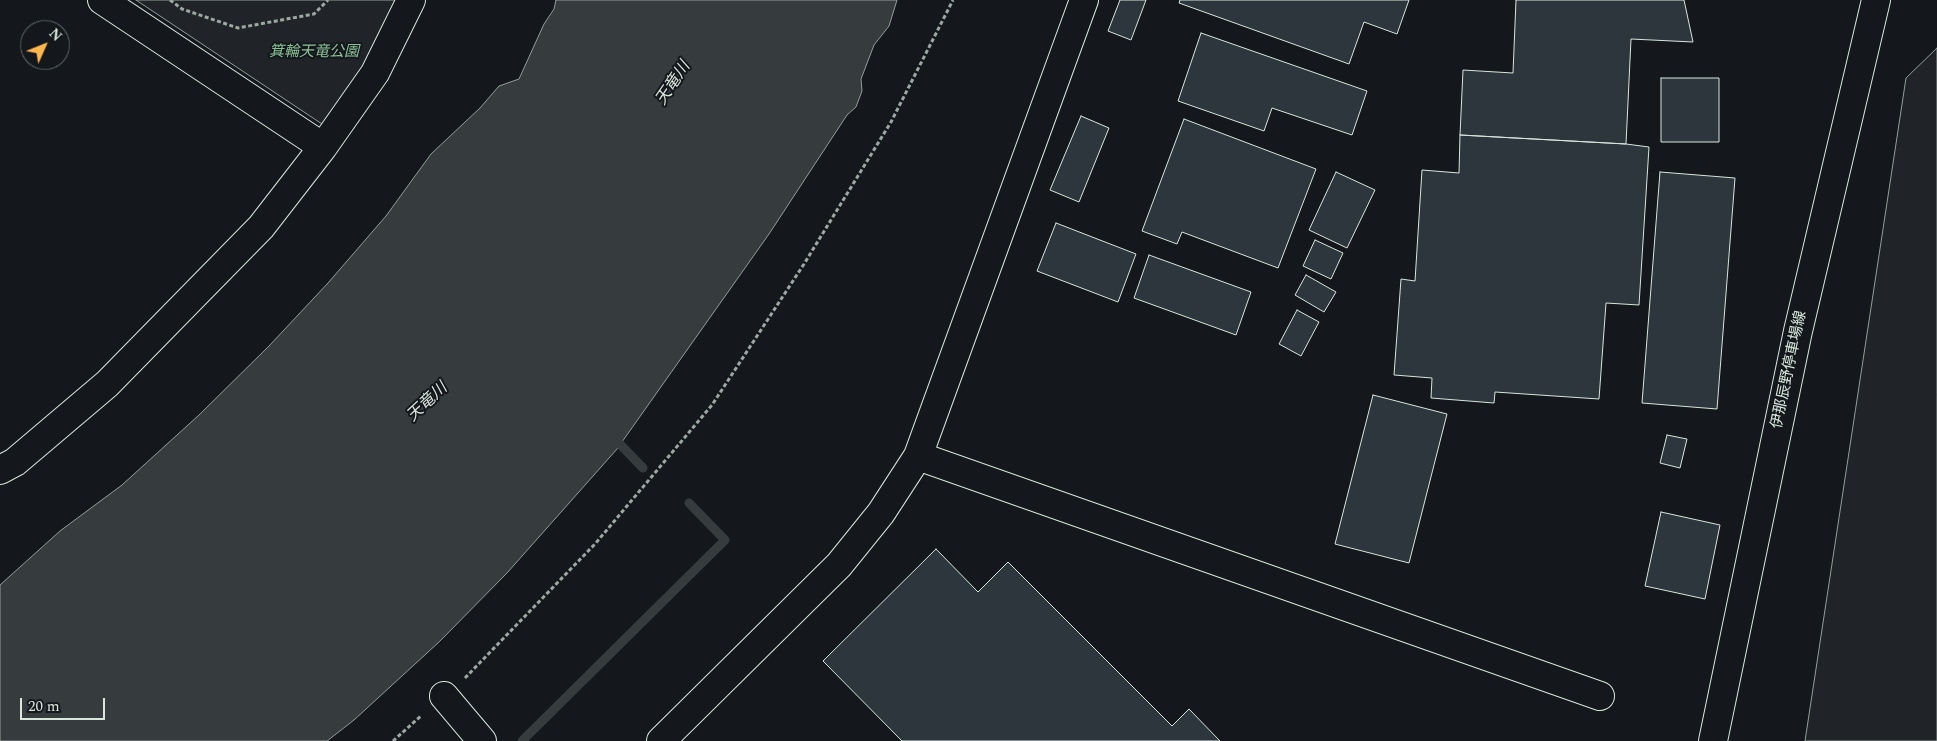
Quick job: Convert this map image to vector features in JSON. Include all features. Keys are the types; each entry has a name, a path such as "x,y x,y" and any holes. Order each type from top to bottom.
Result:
{"street":[{"path":"102,0 323,147"},
{"path":"0,470 15,462 107,384 261,227 323,147 375,73 411,0"},
{"path":"661,741 839,565 881,513 918,456 1084,0"},
{"name":"伊那辰野停車場線","path":"1713,741 1798,331 1876,0"},
{"path":"918,456 1600,696"},
{"path":"444,696 482,741"}],"path":[{"path":"170,0 182,9 238,28 314,14 328,0"},
{"path":"393,741 472,671 595,544 712,405 804,264 891,122 953,0"}],"green space":[{"name":"箕輪天竜公園","path":"136,0 418,0 328,128"},
{"path":"1937,48 1937,741 1805,741 1906,78"}],"water":[{"name":"天竜川","path":"556,0 897,0 889,26 874,45 861,79 862,91 856,107 847,115 769,234 617,449 507,573 439,642 354,720 327,741 0,741 0,585 60,531 122,485 199,415 269,346 328,283 386,216 431,154 480,108 499,86 519,79 544,24 554,9"}],"building":[{"path":"1120,0 1146,0 1131,40 1108,31"},
{"path":"1180,0 1409,0 1397,34 1364,22 1349,64 1179,3"},
{"path":"1516,0 1684,0 1693,42 1631,39 1626,144 1460,135 1463,70 1513,73"},
{"path":"1201,33 1367,91 1352,135 1272,108 1264,131 1178,101"},
{"path":"1661,78 1719,78 1719,142 1661,142"},
{"path":"1081,116 1109,128 1079,202 1050,190"},
{"path":"1184,119 1316,169 1278,268 1182,232 1177,244 1142,231"},
{"path":"1460,135 1626,144 1649,147 1639,305 1606,303 1599,399 1495,392 1494,403 1431,398 1432,378 1394,375 1401,279 1415,281 1422,170 1459,173"},
{"path":"1336,172 1375,190 1347,248 1309,230"},
{"path":"1660,172 1735,178 1717,409 1642,403"},
{"path":"1056,223 1136,254 1118,302 1037,271"},
{"path":"1315,240 1343,253 1331,279 1303,266"},
{"path":"1149,255 1251,292 1236,335 1134,298"},
{"path":"1306,275 1336,292 1324,312 1295,295"},
{"path":"1297,310 1319,322 1301,356 1279,344"},
{"path":"1373,395 1447,414 1409,563 1335,544"},
{"path":"1667,435 1687,439 1680,468 1660,463"},
{"path":"1661,512 1720,525 1705,599 1645,586"},
{"path":"936,549 978,592 1008,562 1172,726 1189,709 1220,741 902,741 823,661"}],"waterway":[{"path":"612,436 643,468"},
{"path":"522,741 725,540 689,503"}]}
